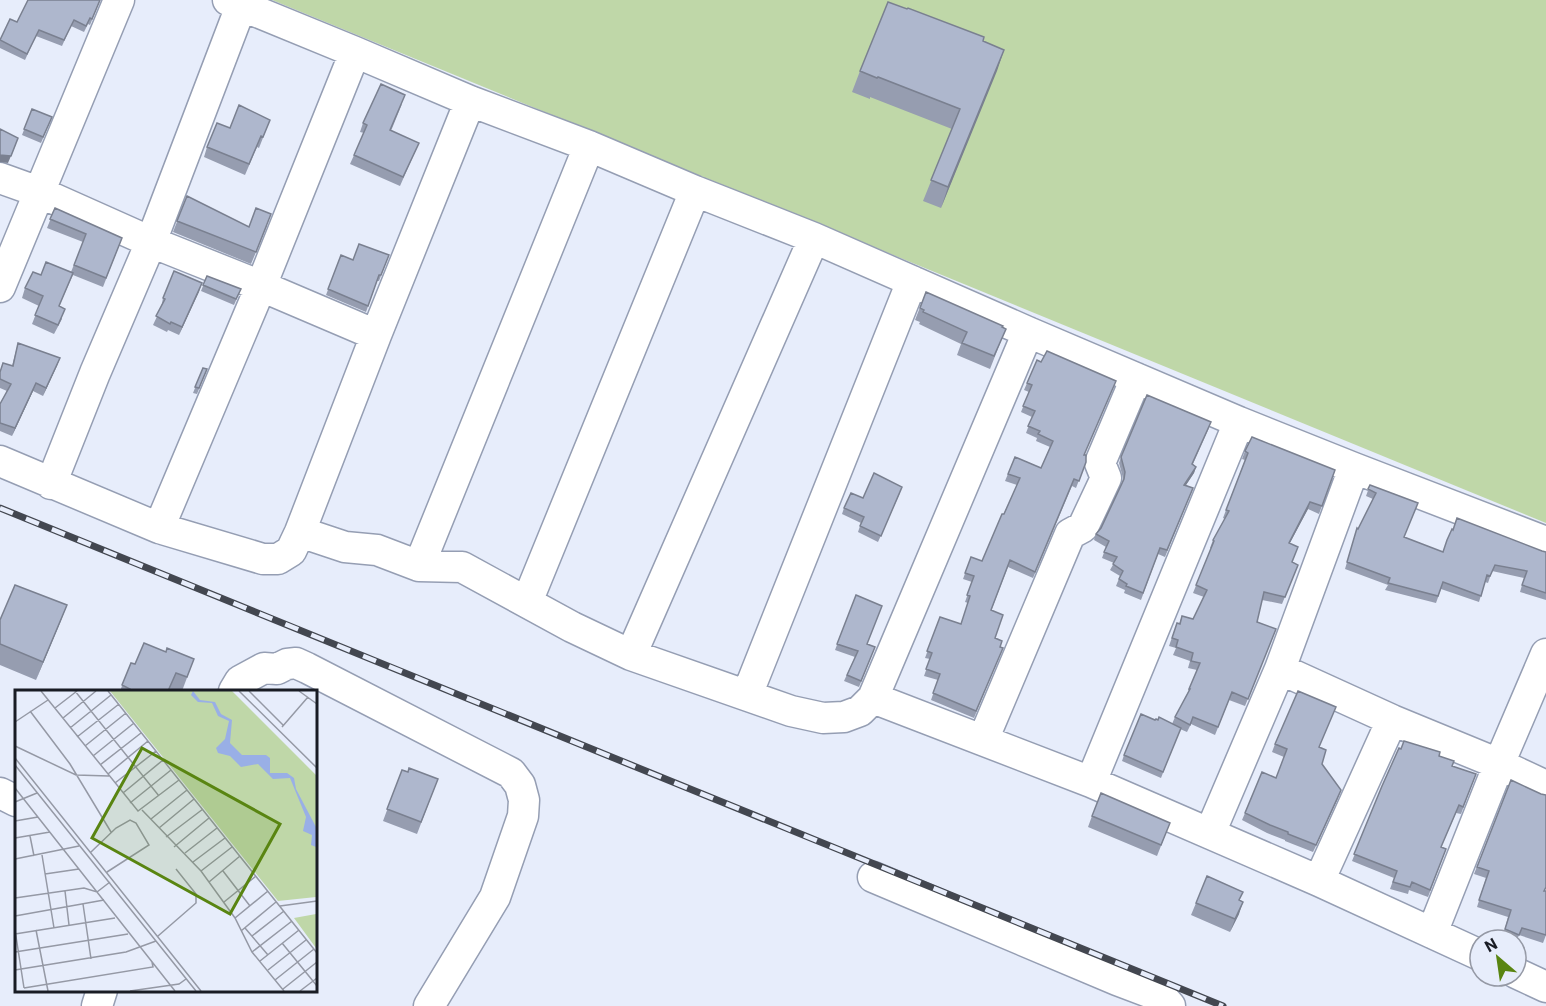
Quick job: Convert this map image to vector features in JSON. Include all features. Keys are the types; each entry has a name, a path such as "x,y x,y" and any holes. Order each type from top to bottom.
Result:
{"street":[{"path":"0,287 119,0"},
{"path":"51,484 151,242 235,3 470,101 589,146 814,238 1239,422 1546,542"},
{"path":"159,528 261,286 355,52"},
{"path":"0,461 159,528 263,559 278,559 291,551 470,101"},
{"path":"419,566 589,146"},
{"path":"0,178 39,192 151,242 376,335"},
{"path":"526,602 695,191"},
{"path":"631,655 814,238"},
{"path":"747,695 912,281"},
{"path":"300,532 345,547 377,550 419,566 462,567 572,627 631,655 791,711 824,718 844,717 860,711 873,698 1028,332"},
{"path":"982,740 1070,534 1083,527 1106,478 1100,463 1136,378"},
{"path":"1091,782 1239,422"},
{"path":"1210,833 1280,669 1354,468"},
{"path":"1432,933 1499,764 1546,654"},
{"path":"235,690 240,681 264,668 277,669 296,663 511,773 520,785 524,800 523,816 495,897 429,1006"},
{"path":"1280,669 1546,786"},
{"path":"873,698 1091,782 1319,881 1468,950"},
{"path":"1319,881 1392,720"},
{"path":"0,793 15,800"},
{"path":"873,877 1162,997 1170,1006"},
{"path":"1528,978 1546,987"},
{"path":"97,1006 102,991"}],"green space":[{"path":"272,0 1546,0 1546,523"}],"building":[{"path":"28,0 100,0 92,19 90,18 86,26 74,20 64,40 39,30 27,54 0,40 10,19 17,22"},
{"path":"888,2 984,37 983,41 1004,50 948,187 931,180 960,109 860,71"},
{"path":"381,84 405,95 390,130 419,143 403,177 354,155 367,125 363,123"},
{"path":"239,105 270,120 249,164 207,147 217,123 230,128"},
{"path":"32,109 52,117 43,137 24,129"},
{"path":"0,129 18,138 11,156 0,155"},
{"path":"187,196 249,227 256,208 271,214 256,252 177,221"},
{"path":"55,208 122,238 106,278 74,265 86,234 50,219"},
{"path":"359,244 389,255 368,306 328,289 341,255 353,260"},
{"path":"46,262 73,273 59,306 65,309 58,325 35,315 43,296 25,288 33,272 41,275"},
{"path":"174,271 202,283 182,327 171,322 170,324 156,316 165,299 163,298"},
{"path":"207,276 241,289 236,299 203,285"},
{"path":"926,292 1003,326 1006,329 994,356 962,343 967,332 923,312 924,310 920,308"},
{"path":"18,343 60,358 46,388 36,383 15,428 0,423 0,404 11,384 0,379 0,372 3,363 13,366"},
{"path":"1047,351 1116,381 1084,455 1086,455 1086,462 1079,481 1074,479 1035,572 1010,560 991,610 1003,615 995,638 1002,641 1000,647 1003,648 976,711 933,693 940,674 926,669 932,653 927,651 940,617 961,624 974,576 965,573 971,557 982,561 1020,478 1008,474 1015,457 1041,468 1053,441 1038,434 1040,431 1028,426 1035,411 1023,406 1032,385 1027,383 1037,360 1041,362"},
{"path":"203,368 207,369 199,388 195,387"},
{"path":"1147,395 1211,422 1192,464 1196,467 1184,485 1193,488 1167,550 1160,548 1143,593 1126,586 1127,584 1119,579 1123,571 1113,564 1117,557 1104,552 1109,541 1096,534 1124,479 1125,472 1121,457"},
{"path":"1252,437 1335,470 1322,506 1310,502 1289,543 1298,547 1292,562 1298,565 1285,597 1264,592 1257,622 1276,629 1248,699 1232,692 1218,727 1193,717 1190,725 1175,717 1190,689 1200,663 1191,661 1193,653 1176,647 1178,640 1172,638 1182,616 1193,619 1207,590 1196,585 1213,540 1229,511 1226,510 1248,453 1245,451"},
{"path":"874,473 902,487 881,536 860,526 864,517 844,508 851,493 863,498"},
{"path":"1370,485 1418,503 1404,537 1443,552 1457,518 1546,552 1546,593 1522,585 1527,571 1495,565 1490,576 1487,575 1481,596 1443,582 1438,596 1388,583 1390,578 1347,562 1357,528 1376,493 1368,489"},
{"path":"15,585 67,605 43,662 0,644 0,620"},
{"path":"856,595 882,606 867,644 875,647 861,681 847,675 858,651 837,644"},
{"path":"144,643 166,652 167,648 194,659 187,677 176,673 168,690 130,690 122,685 131,663 135,664"},
{"path":"1298,691 1336,707 1319,747 1326,750 1322,764 1341,790 1316,845 1245,813 1262,772 1276,778 1287,749 1275,744"},
{"path":"1141,714 1155,720 1159,717 1181,728 1163,772 1124,755"},
{"path":"1404,741 1440,752 1439,756 1454,761 1452,766 1476,774 1463,807 1459,805 1441,847 1446,849 1430,890 1412,882 1410,887 1393,882 1397,871 1354,854 1382,786"},
{"path":"409,768 438,779 421,822 387,809 402,770 408,772"},
{"path":"1511,780 1546,795 1546,887 1544,891 1546,891 1546,935 1528,928 1505,928 1511,910 1479,900 1489,871 1477,867"},
{"path":"1101,793 1170,823 1161,845 1092,816"},
{"path":"1207,876 1243,892 1239,900 1243,902 1235,919 1196,903"}],"railway":[{"path":"0,508 1223,1006"}]}
